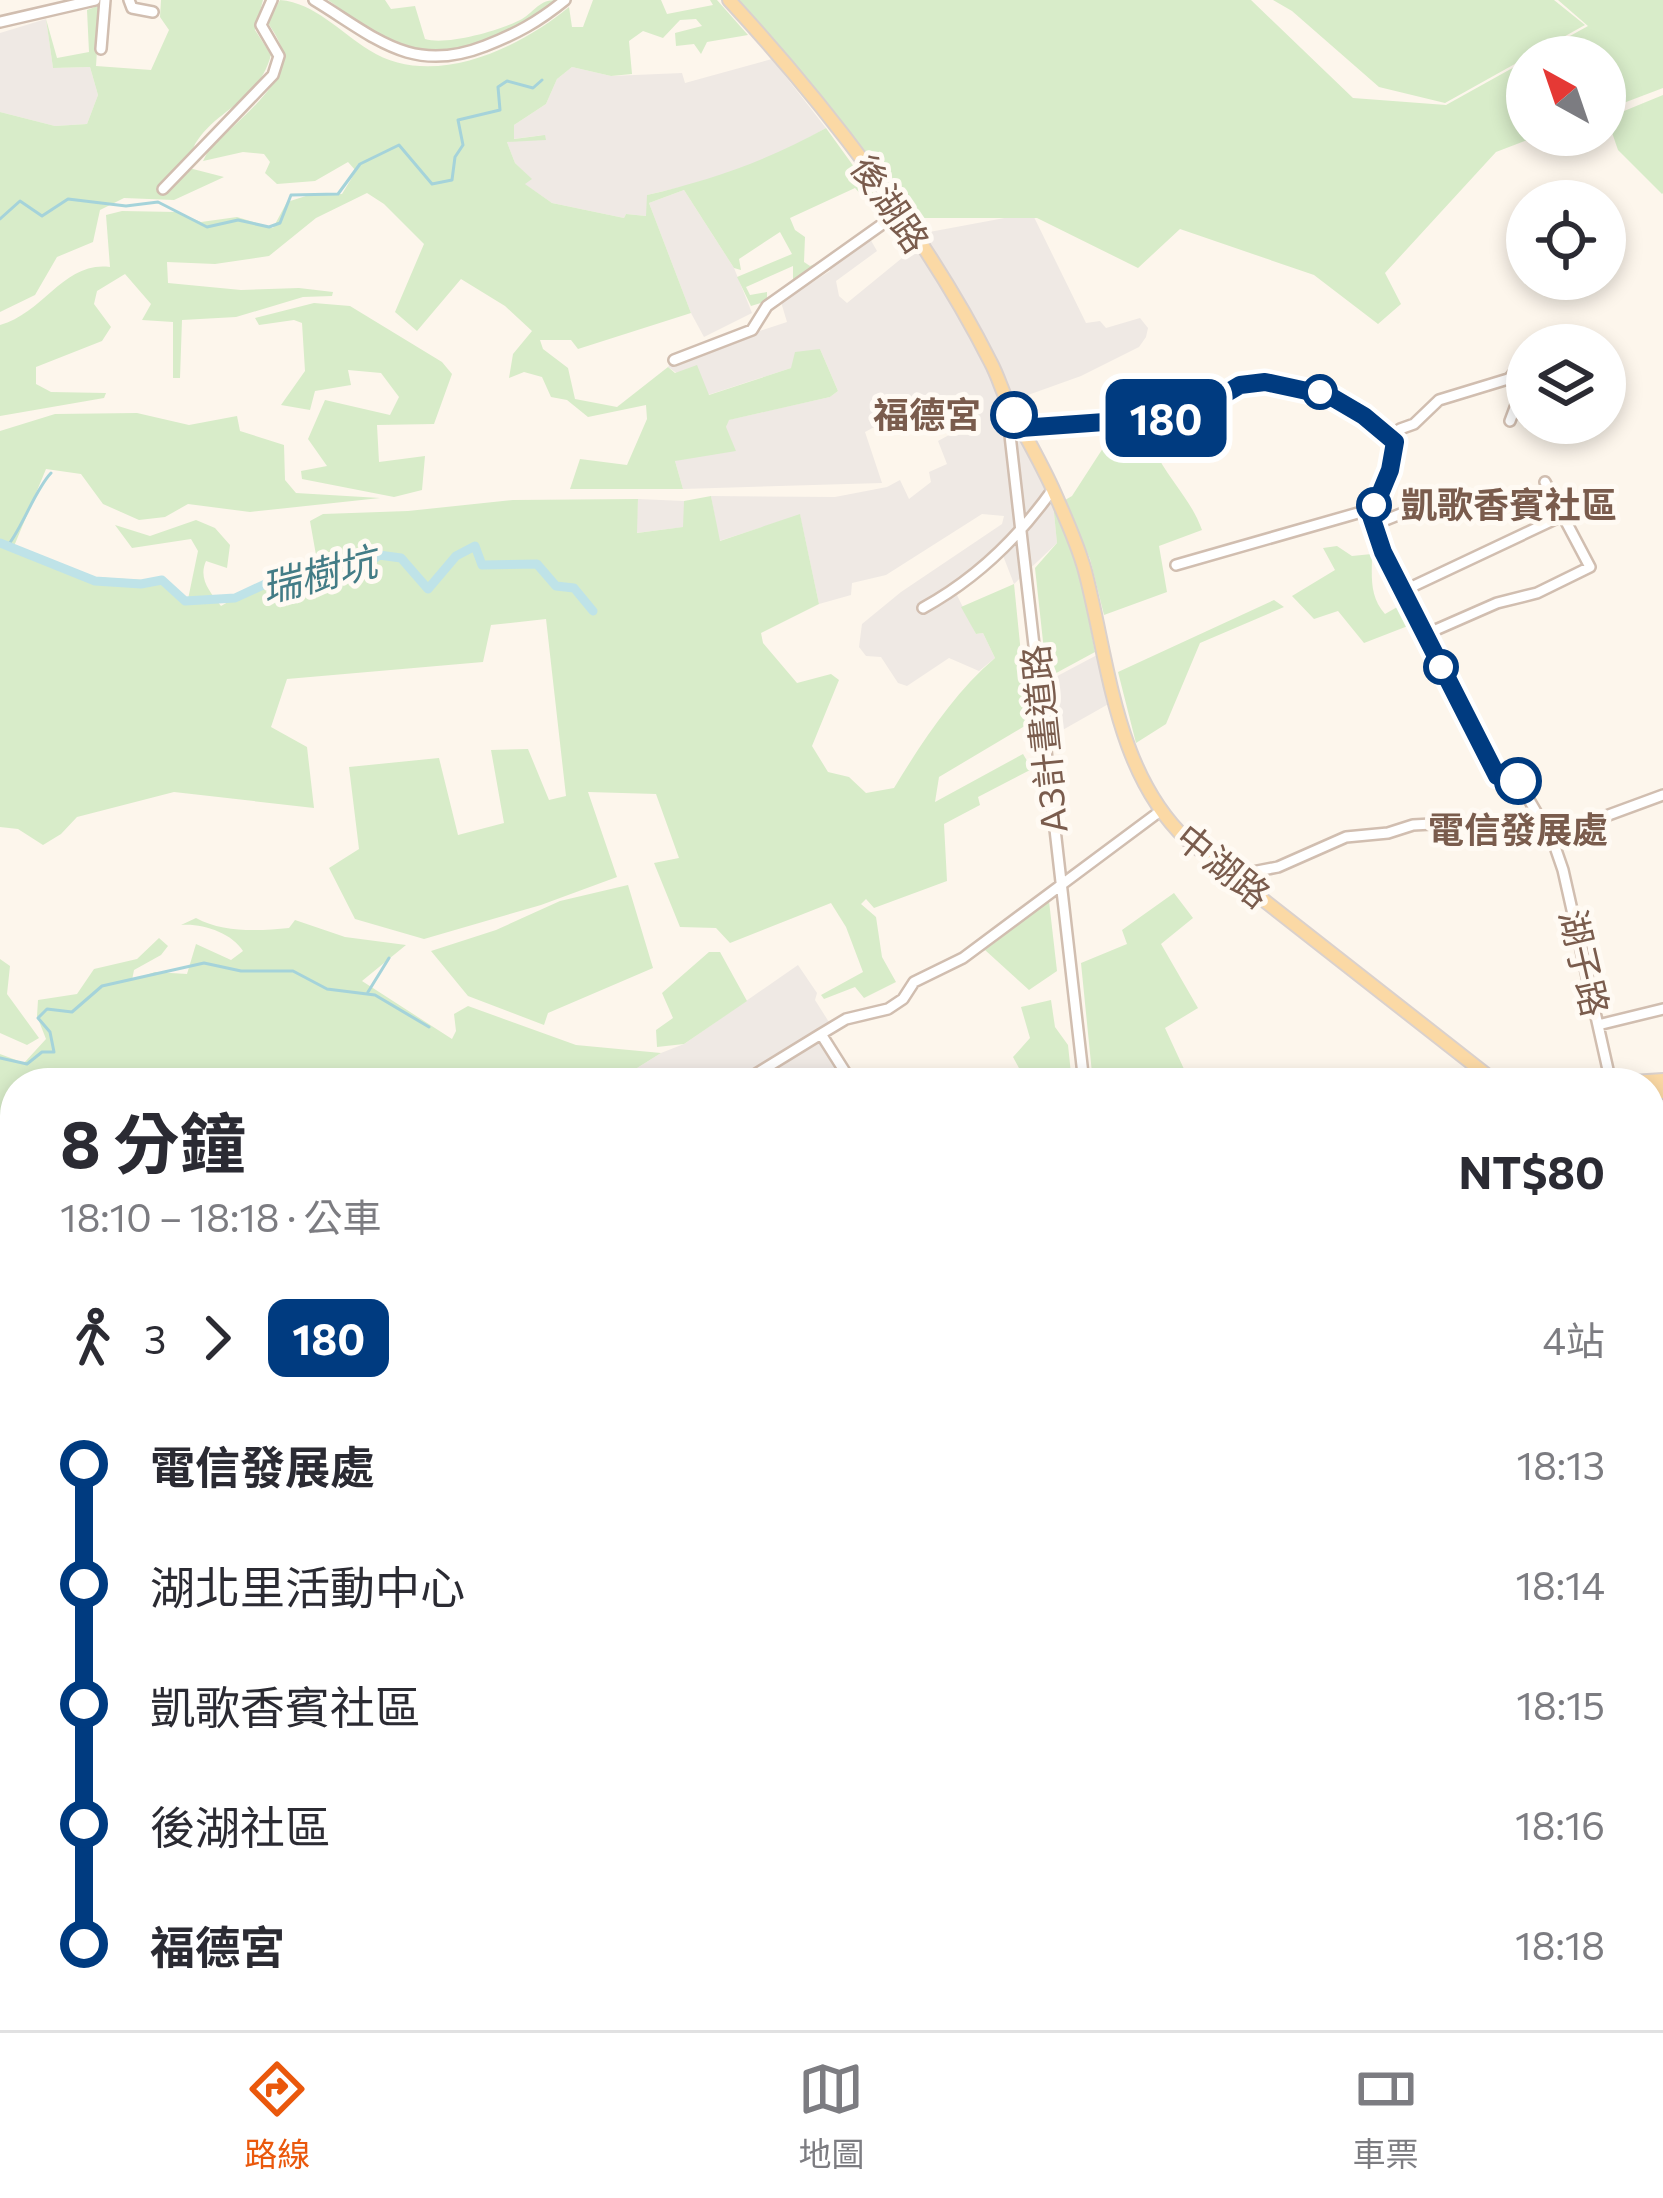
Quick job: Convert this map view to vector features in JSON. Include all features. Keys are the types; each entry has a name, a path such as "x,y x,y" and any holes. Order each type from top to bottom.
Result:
{"main road":[{"name":"後湖路","path":"729,0 819,103 898,213 984,350 1021,428"},
{"name":"中湖路","path":"1021,428 1053,489 1084,569 1101,650 1134,761 1160,812 1187,840 1478,1068"}],"street":[{"path":"100,49 105,0"},
{"path":"129,0 132,8 153,12"},
{"path":"163,190 273,75 279,56 261,26 272,0"},
{"path":"314,0 391,47 420,58 447,59 516,36 565,0"},
{"path":"0,22 92,1"},
{"path":"674,360 752,330 767,306 898,213"},
{"path":"1021,428 1188,416 1240,385 1265,382 1330,396 1394,439 1400,429 1414,424 1439,400 1506,378"},
{"name":"A3計畫道路","path":"1004,395 1082,1068"},
{"name":"湖子路","path":"1394,439 1390,470 1372,509 1373,525 1497,776 1519,781 1550,837 1610,1068"},
{"path":"1424,635 1497,603 1537,593 1590,567 1545,482"},
{"path":"923,608 946,595 1022,532 1053,489"},
{"path":"1373,525 1443,497"},
{"path":"1176,565 1372,509"},
{"path":"1403,591 1564,515"},
{"path":"1241,881 1252,872 1278,867 1346,837 1451,823 1550,837 1663,795"},
{"path":"766,1068 846,1019 888,1009 903,999 914,982 963,958 1160,812"},
{"path":"1598,1025 1663,1009"},
{"path":"820,1034 842,1068"}],"shaded area":[{"path":"46,19 53,68 90,67 98,95 87,124 55,126 0,112 0,33"},
{"path":"772,59 826,128 776,156 715,179 647,195 647,216 626,214 624,218 552,203 523,183 531,179 515,163 507,142 544,135 513,139 514,125 546,104 557,79 572,67 611,76 682,73 685,83"},
{"path":"684,190 734,268 752,313 704,337 649,203"},
{"path":"1032,213 1086,323 1100,321 1106,328 1140,318 1148,328 1146,337 1139,347 1081,376 1028,395 1038,420 1021,434 1053,503 1057,543 1014,584 1002,553 955,591 976,634 983,633 995,658 979,671 949,658 907,686 898,683 881,657 866,656 859,647 862,624 1002,524 1004,516 982,514 886,575 852,583 851,595 819,604 800,515 719,541 711,496 835,497 900,480 909,499 931,482 929,472 947,464 938,441 960,429 930,397 865,432 882,483 683,489 675,461 726,427 728,420 830,397 838,391 820,349 791,368 708,395 668,367 674,359 787,322 781,302 830,271 827,263 869,237 877,251 836,281 839,296 847,303 913,249 924,233"},
{"path":"638,499 684,501 684,527 636,533"},
{"path":"1097,655 1112,702 1052,736 1046,682"},
{"path":"798,965 834,1030 821,1038 840,1068 637,1068 684,1044"}],"green space":[{"path":"161,0 263,0 255,30 271,55 265,71 248,94 206,129 192,154 189,168 224,177 174,200 124,198 100,210 93,242 57,257 35,295 0,312 0,112 55,126 87,124 98,95 90,67 53,68 46,19 57,58 89,52 87,10 100,5 96,66 151,70 169,30 160,17"},
{"path":"280,0 316,12 369,50 420,66 447,65 500,50 569,7 572,27 583,27 593,0 661,0 667,14 713,5 710,0 717,0 748,35 707,42 701,54 694,44 676,46 675,33 702,26 696,19 680,20 663,38 643,31 629,41 632,74 611,76 572,67 557,79 546,104 514,125 514,139 545,135 546,140 507,142 515,163 532,179 525,184 552,203 624,218 626,214 646,216 647,195 739,168 826,128 888,214 879,215 855,188 790,218 805,237 804,262 810,266 820,262 793,282 793,266 746,287 750,295 767,292 767,301 751,306 737,277 792,254 780,232 739,259 741,270 734,268 684,190 649,203 691,313 578,349 571,340 540,340 543,349 568,368 575,399 617,407 668,367 675,373 697,365 709,395 791,368 795,352 820,349 838,391 830,397 729,420 726,427 736,451 675,461 683,489 570,489 580,459 627,465 647,419 646,405 588,417 567,400 551,397 542,377 524,372 509,378 513,354 532,331 505,306 461,279 417,331 395,312 424,244 367,193 316,218 269,256 215,264 167,262 168,283 241,290 299,288 333,292 332,296 303,297 236,317 182,320 180,378 173,378 173,322 142,320 151,304 125,274 97,291 94,304 111,327 102,341 36,367 36,384 51,392 106,393 104,398 0,416 0,325 80,272 110,267 106,215 177,212 201,222 237,217 273,228 287,202 309,195 342,194 356,171 348,162 315,181 277,184 265,173 270,162 264,154 243,152 203,161 209,149 264,95 280,70 282,49 268,23"},
{"path":"328,0 385,0 391,9 415,6 425,39 434,41 501,28 556,0 479,45 427,53 389,41"},
{"path":"732,0 1251,0 1353,98 1446,105 1506,72 1506,148 1496,152 1385,273 1401,304 1378,324 1314,275 1180,229 1138,268 1037,218 908,218 894,192"},
{"path":"1273,0 1554,0 1585,25 1565,36 1506,36 1506,69 1445,103 1379,87"},
{"path":"1558,0 1663,0 1663,88 1626,102 1626,36 1570,36 1588,26"},
{"path":"1663,95 1662,194 1624,156 1626,110"},
{"path":"314,303 350,306 442,362 452,374 434,424 377,425 379,462 425,456 422,490 394,497 302,479 301,471 327,466 308,439 325,400 390,415 399,397 381,373 348,370 351,385 315,391 310,410 281,405 305,371 302,323 259,325 255,318"},
{"path":"137,413 189,425 237,416 240,431 284,445 285,480 296,493 380,498 250,512 188,504 165,517 139,520 103,504 81,474 46,469 12,551 77,576 160,581 187,604 198,551 191,539 132,548 115,525 150,536 196,520 215,528 230,545 227,568 206,561 203,574 221,606 277,574 319,572 310,521 323,514 513,500 638,499 637,533 683,527 684,501 711,496 720,541 800,514 819,604 761,633 763,643 797,683 831,674 839,680 812,746 828,772 849,777 866,793 894,788 952,702 995,658 983,633 976,634 961,607 1014,584 1028,724 939,777 935,802 1023,754 1032,769 978,797 980,805 944,824 947,881 874,908 866,899 861,904 876,917 882,957 896,982 864,998 855,987 824,999 821,995 863,972 831,903 730,943 716,928 680,927 654,863 679,858 656,794 588,792 617,877 424,939 355,919 329,868 359,849 349,767 439,758 458,835 504,823 491,750 528,749 549,800 566,796 546,619 491,625 483,662 287,679 271,727 307,747 314,808 174,792 77,817 43,845 18,829 0,827 0,431 55,414"},
{"path":"1105,445 1159,459 1202,530 1159,546 1167,592 1104,615 1090,559 1065,500"},
{"path":"1053,503 1079,570 1095,652 1047,678 1035,568 1057,543"},
{"path":"1337,546 1352,556 1372,554 1372,586 1380,607 1385,614 1399,606 1413,624 1364,643 1338,611 1314,619 1292,596 1335,570 1323,548"},
{"path":"1274,600 1284,607 1200,643 1166,724 1136,743 1118,672"},
{"path":"628,885 653,968 548,1013 544,1025 468,996 431,951 496,930 560,901"},
{"path":"1174,893 1193,918 1161,944 1198,1008 1165,1028 1184,1068 1092,1068 1081,963 1127,944 1122,930"},
{"path":"1049,901 1057,971 1029,990 985,950"},
{"path":"196,918 229,929 254,930 289,928 295,920 345,937 406,945 362,981 452,1039 454,1014 468,1006 576,1045 661,1053 637,1068 0,1068 0,1054 24,1063 46,1039 37,1016 38,1000 77,994 94,969 137,959 159,938 168,946 134,970 132,980 155,972 187,974 196,944 231,960 243,951 216,930 181,925"},
{"path":"709,952 720,952 747,1001 684,1044 657,1047 656,1030 673,1018 662,993"},
{"path":"0,959 10,966 7,994 39,1038 27,1045 0,1033"},
{"path":"1051,1000 1055,1027 1068,1045 1070,1068 1019,1068 1013,1057 1030,1038 1021,1007"}],"waterway":[{"path":"0,219 20,201 42,216 68,199 126,206 158,202 207,227 238,220 269,227 280,223 291,195 338,194 360,164 399,145 432,184 452,180 455,157 463,145 458,120 500,110 498,87 507,81 533,88 542,80"},
{"path":"9,544 51,473"},
{"name":"瑞樹坑","path":"0,543 95,581 141,584 162,580 185,601 235,598 274,580 340,577 359,571 379,555 401,558 428,589 456,556 475,546 482,565 537,564 556,586 574,588 593,611"},
{"path":"368,992 389,958"},
{"path":"0,1058 27,1064 42,1052 54,1052 50,1032 38,1018 47,1009 72,1012 102,986 204,963 241,971 293,971 327,989 375,995 429,1027"}],"bus line":[{"name":"180","path":"1014,415 1021,428 1188,416 1240,385 1265,382 1315,390 1386,430 1395,442 1394,458 1371,516 1383,552 1497,776 1518,781"}],"place":[{"name":"福德宮","path":"1014,415"},
{"name":"凱歌香賓社區","path":"1374,505"},
{"name":"電信發展處","path":"1518,781"}]}
